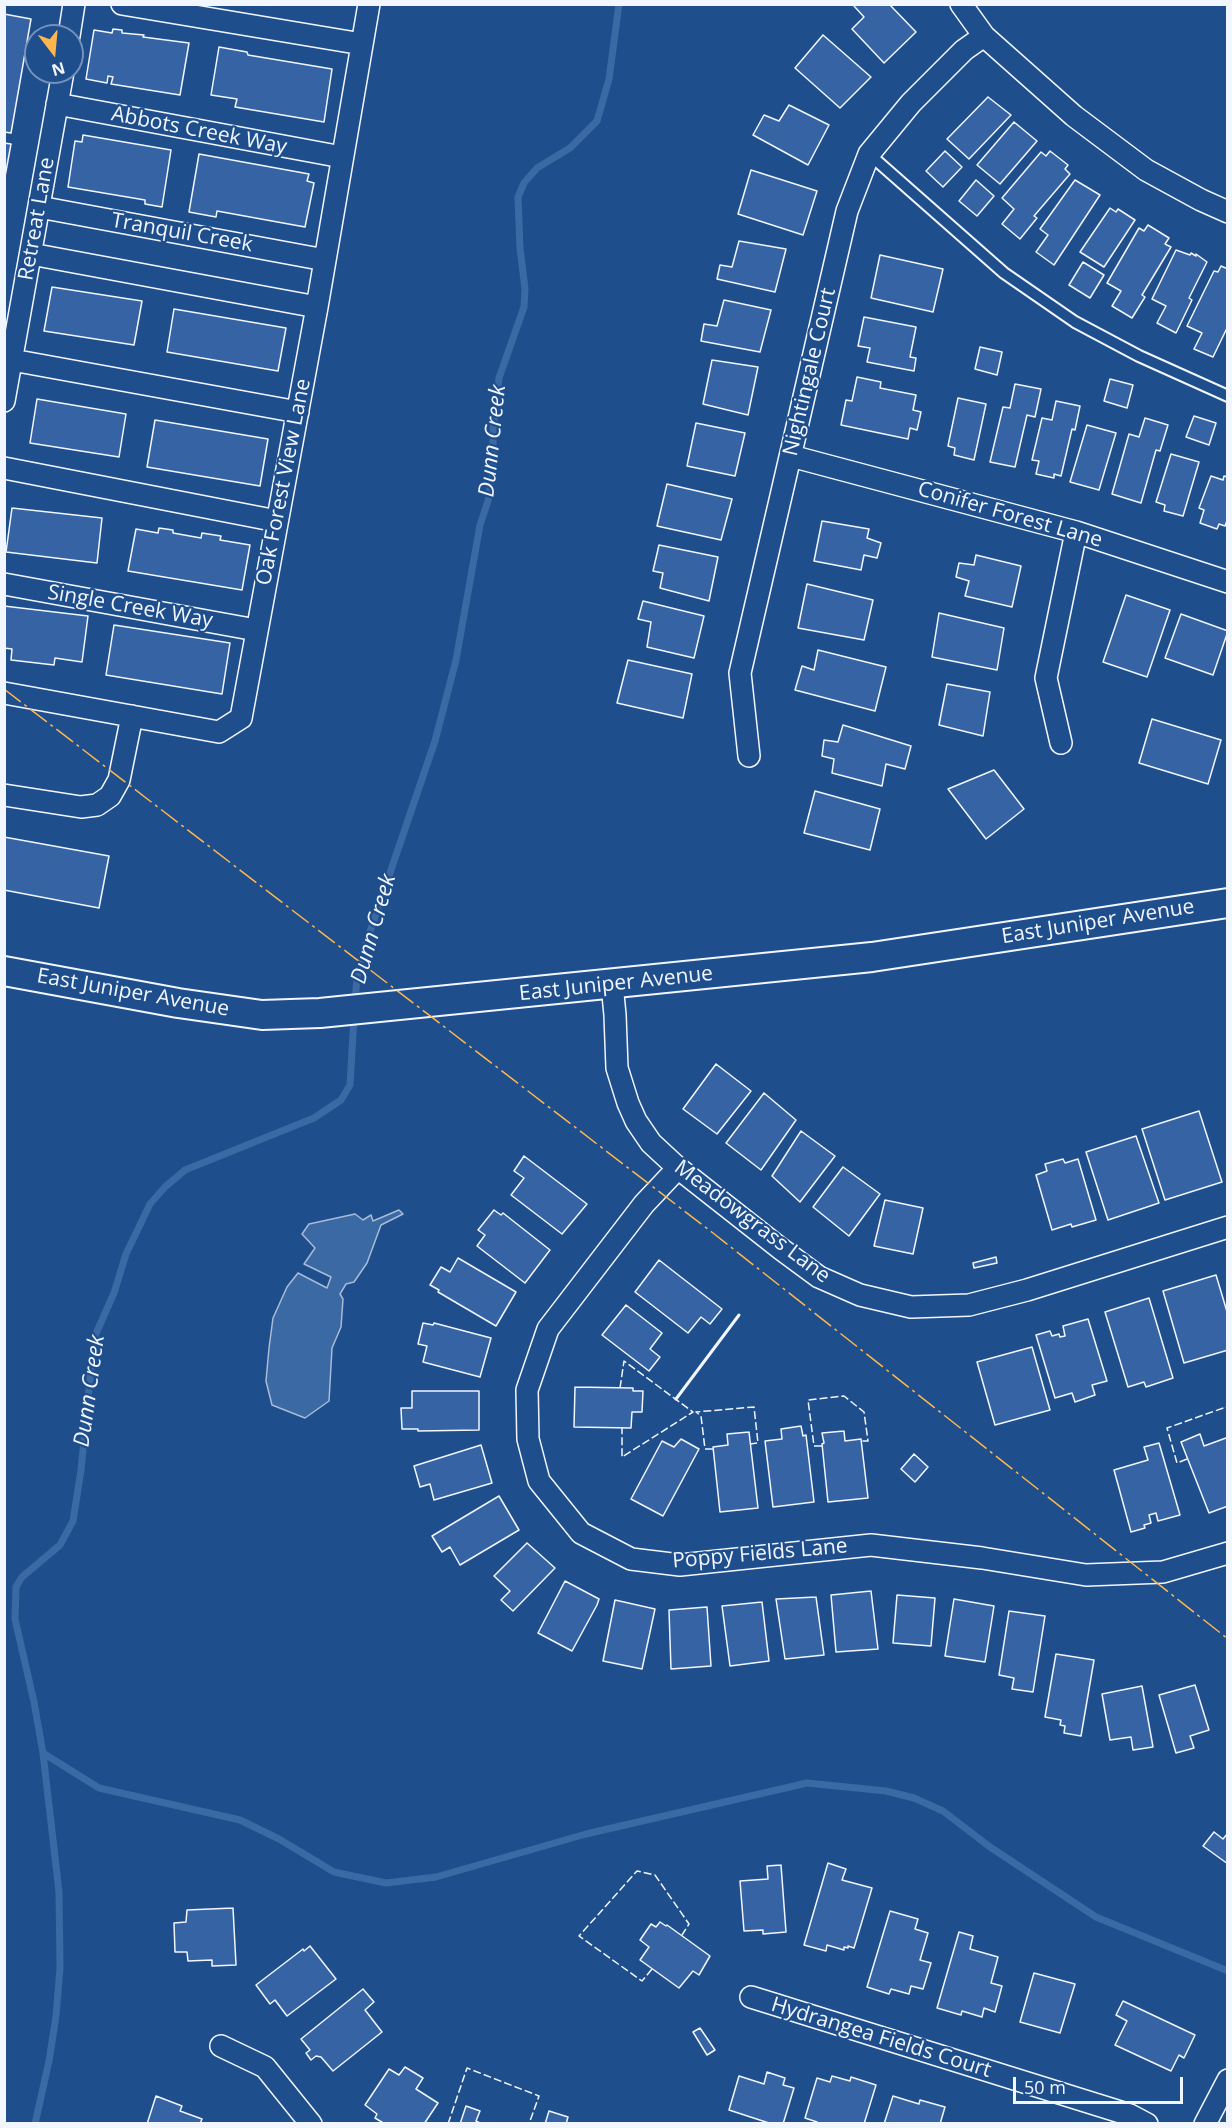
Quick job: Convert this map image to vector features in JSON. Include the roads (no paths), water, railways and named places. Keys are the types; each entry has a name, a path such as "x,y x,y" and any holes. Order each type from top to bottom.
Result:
{"street":[{"path":"71,24 74,4"},
{"path":"122,4 362,44"},
{"name":"Oak Forest View Lane","path":"4,693 219,732 241,718 317,307 369,4"},
{"path":"961,4 984,36 1074,116 1146,170 1201,201 1227,212"},
{"name":"Nightingale Court","path":"749,756 740,673 847,211 869,154 911,103 964,50 984,36"},
{"name":"Retreat Lane","path":"4,401 61,84"},
{"name":"Abbots Creek Way","path":"57,104 342,158"},
{"name":"Tranquil Creek","path":"39,207 325,260"},
{"path":"31,254 317,307"},
{"path":"12,360 298,412"},
{"name":"Conifer Forest Lane","path":"791,456 1076,532 1227,582"},
{"path":"4,468 277,521"},
{"path":"1061,743 1046,678 1076,532"},
{"name":"Single Creek Way","path":"4,584 256,630"},
{"path":"4,795 81,807 97,804 110,796 119,780 132,716"},
{"name":"East Juniper Avenue","path":"4,971 178,1003 262,1014 298,1014 427,1003 872,957 1227,903"},
{"name":"Meadowgrass Lane","path":"612,984 617,1068 636,1121 651,1143 678,1168 819,1277 860,1295 911,1307 969,1305 1028,1290 1227,1227"},
{"name":"Poppy Fields Lane","path":"678,1168 644,1204 548,1329 527,1390 528,1439 539,1481 581,1533 631,1559 680,1565 871,1545 982,1558 1086,1575 1163,1572 1227,1553"},
{"name":"Hydrangea Fields Court","path":"751,1997 1130,2115 1147,2124"},
{"path":"221,2046 265,2067 311,2124"},
{"path":"1205,2124 1227,2080"}],"lane":[{"path":"869,154 1004,273 1075,322 1139,356 1227,396"}],"water":[{"path":"399,1210 403,1214 381,1225 367,1263 354,1282 346,1284 340,1294 343,1299 341,1327 332,1348 329,1401 305,1418 272,1405 266,1381 269,1348 273,1318 287,1287 298,1273 327,1288 331,1277 304,1264 315,1248 302,1234 309,1224 355,1214 363,1220 371,1215 373,1221"}],"waterway":[{"name":"Dunn Creek","path":"355,1003 357,977 363,952 435,741 456,660 480,525 488,501 493,468 493,431 499,378 524,307 525,289 520,248 518,197 524,183 537,168 570,148 597,121 609,79 619,4"},
{"name":"Dunn Creek","path":"35,2124 56,2016 60,1968 59,1892 43,1753 15,1619 16,1587 22,1577 60,1545 73,1521 81,1470 94,1338 114,1293 126,1254 150,1204 185,1170 314,1118 341,1100 350,1085 354,1017"},
{"path":"43,1753 99,1788 240,1820 279,1839 334,1872 386,1883 436,1877 586,1834 807,1783 886,1791 914,1798 943,1811 990,1847 1096,1917 1228,1971"}]}
